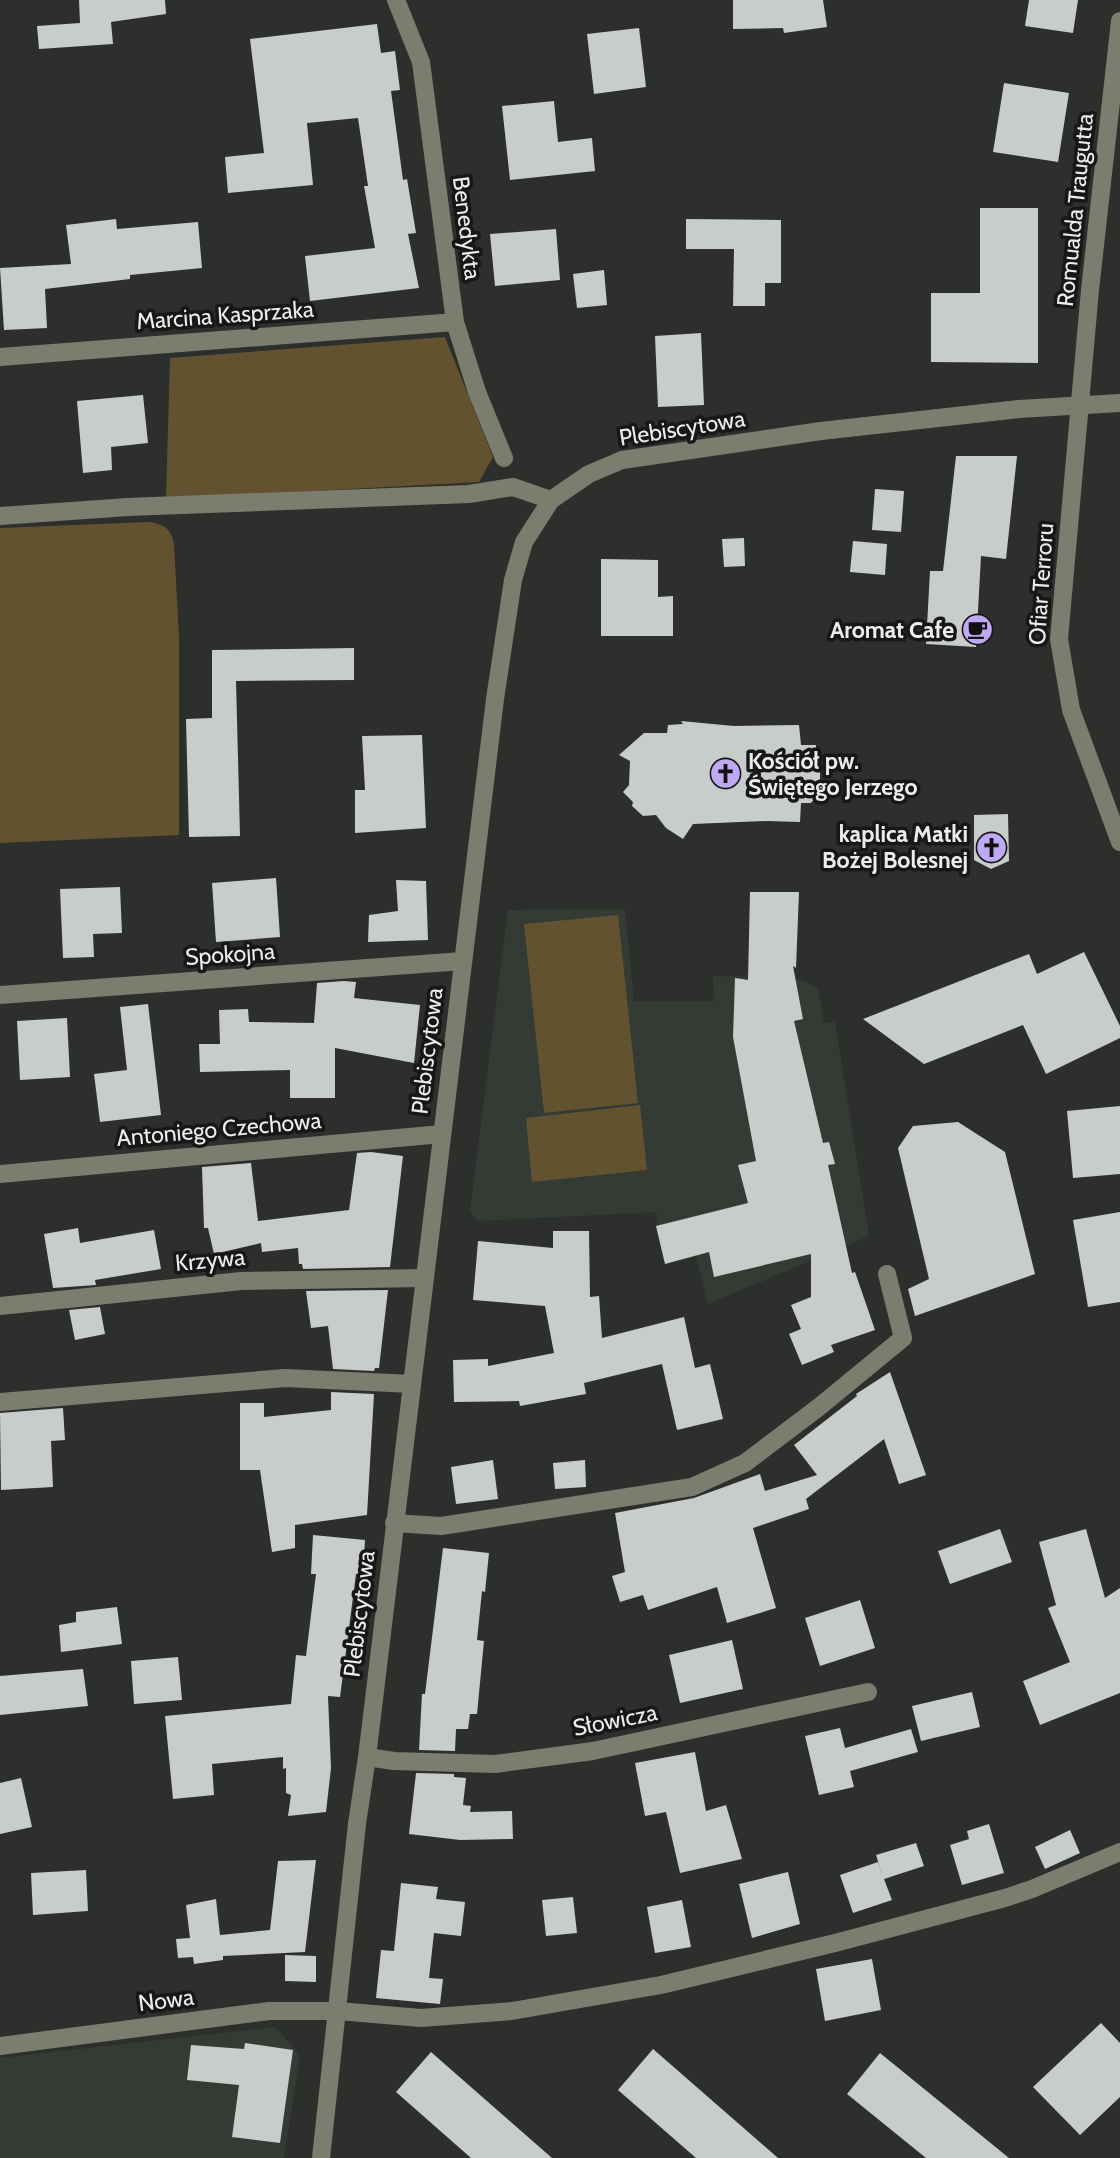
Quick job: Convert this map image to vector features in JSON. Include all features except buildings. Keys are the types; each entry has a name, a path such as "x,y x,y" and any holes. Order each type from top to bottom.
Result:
{"street":[{"name":"Benedykta","path":"396,0 421,62 455,322 477,392 504,458"},
{"name":"Romualda Traugutta","path":"1081,404 1090,290 1120,21"},
{"name":"Marcina Kasprzaka","path":"0,357 455,322"},
{"name":"Plebiscytowa","path":"321,2158 357,1824 495,699 513,580 524,542 551,500 589,474 622,460 821,431 1081,404 1120,403"},
{"name":"Ofiar Terroru","path":"1081,404 1059,639 1071,710 1120,842"},
{"path":"0,516 128,507 468,494 513,487 551,500"},
{"name":"Spokojna","path":"0,995 463,961"},
{"name":"Antoniego Czechowa","path":"0,1174 442,1134"},
{"path":"394,1523 442,1526 692,1487 745,1463 819,1408 903,1338 887,1275"},
{"name":"Krzywa","path":"0,1306 241,1281 424,1278"},
{"path":"0,1402 285,1378 412,1384"},
{"name":"Słowicza","path":"367,1757 394,1761 495,1764 593,1751 868,1692"},
{"name":"Nowa","path":"0,2046 269,2011 338,2011 422,2018 512,2011 661,1985 835,1943 1005,1898 1120,1852"}],"shaded area":[{"path":"445,337 493,457 479,482 166,499 170,358"},
{"path":"150,522 167,528 174,544 179,637 179,835 0,843 0,528"},
{"path":"625,909 634,1001 714,1001 713,976 795,978 818,987 824,1023 835,1022 869,1236 708,1304 696,1256 665,1264 656,1226 657,1212 477,1221 470,1211 508,910"},
{"path":"618,915 638,1103 544,1113 524,924"},
{"path":"640,1105 647,1170 532,1182 526,1118"},
{"path":"275,2027 300,2055 284,2158 0,2158 0,2058"}],"place":[{"name":"Aromat Cafe","path":"977,630"},
{"name":"Kościół pw. Świętego Jerzego","path":"725,774"},
{"name":"kaplica Matki Bożej Bolesnej","path":"991,847"}]}
